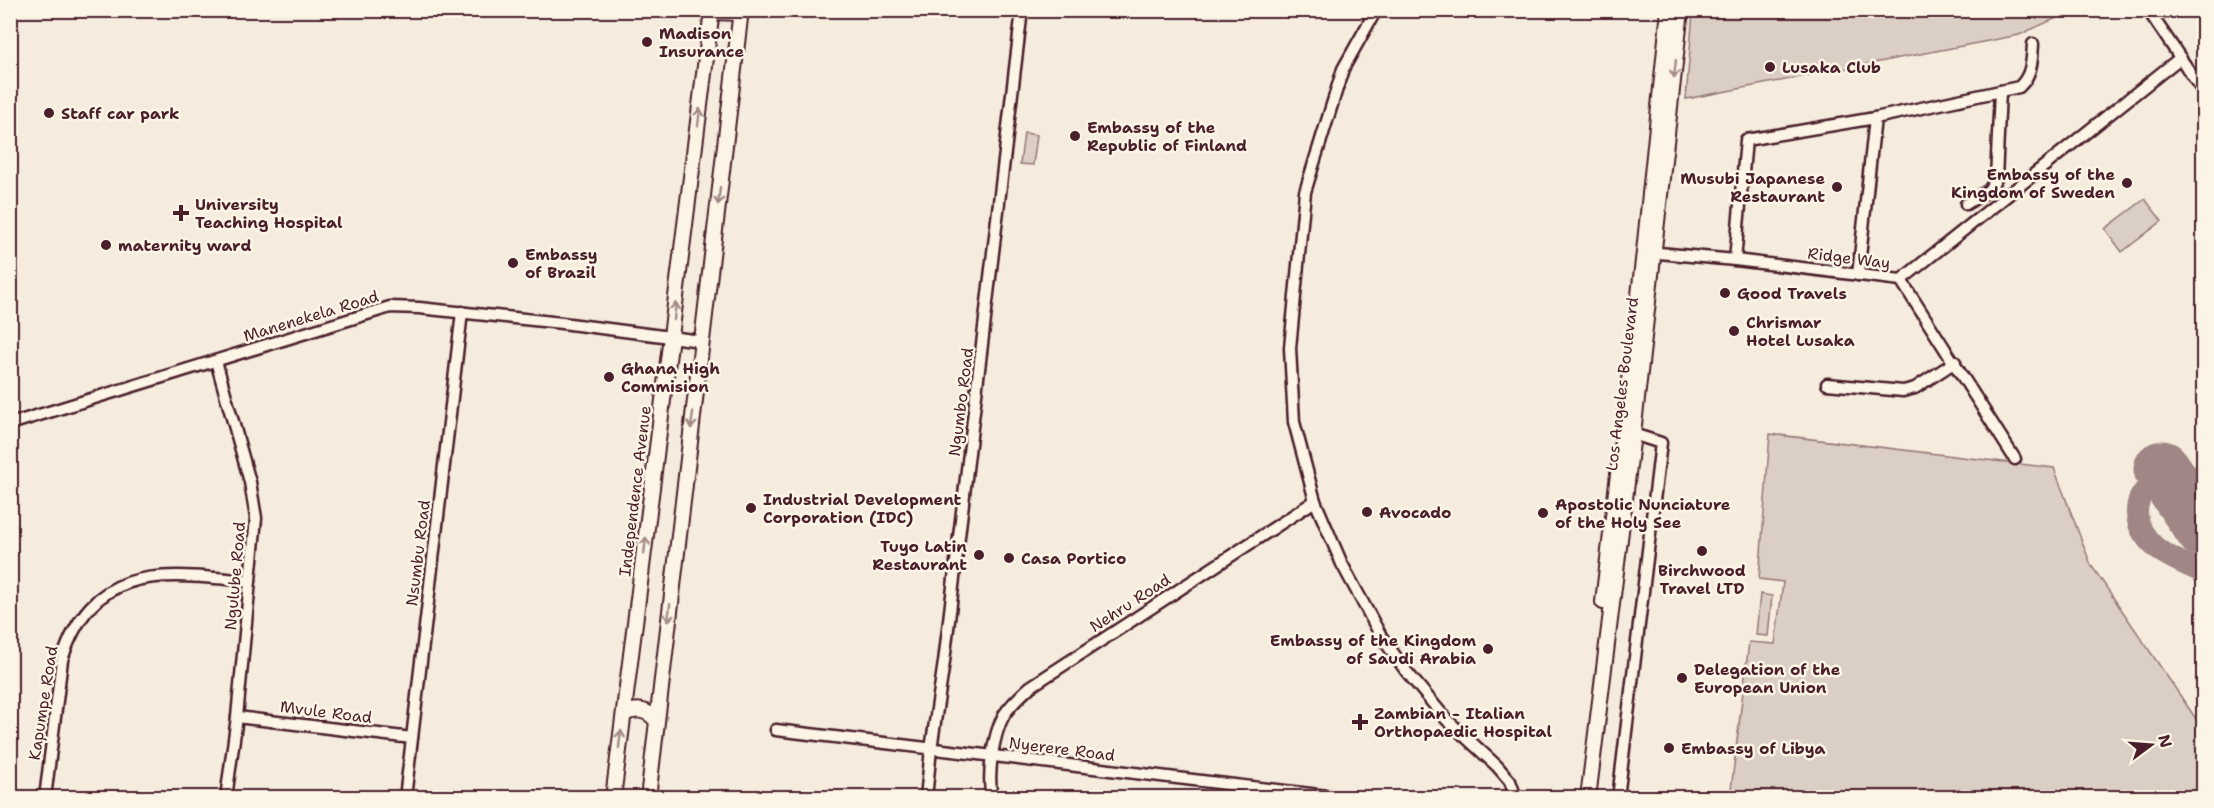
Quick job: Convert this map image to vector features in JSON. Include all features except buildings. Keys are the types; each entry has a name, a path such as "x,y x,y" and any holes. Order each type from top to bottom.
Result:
{"main road":[{"name":"Los Angeles Boulevard","path":"1588,798 1633,434 1669,10"},
{"name":"Los Angeles Boulevard","path":"1580,798 1681,10"},
{"path":"648,798 741,12 712,11"},
{"name":"Independence Avenue","path":"613,798 712,11"},
{"path":"626,699 641,709 658,705"},
{"path":"624,714 641,710 656,720"}],"street":[{"name":"Ngumbo Road","path":"926,798 1023,10"},
{"path":"1376,10 1343,69 1305,192 1290,348 1294,422 1315,501 1341,564 1381,636 1406,671 1446,719 1510,781 1516,798"},
{"path":"2148,10 2204,93"},
{"path":"1735,260 1746,140 1875,118 2019,87 2027,80 2033,44"},
{"name":"Ridge Way","path":"1649,253 1735,260 1901,280 2180,58"},
{"path":"1966,204 1989,190 1996,179 2000,91"},
{"path":"1858,274 1875,118"},
{"path":"1901,280 2015,459"},
{"name":"Manenekela Road","path":"10,424 377,310 403,306 701,341"},
{"name":"Nsumbu Road","path":"405,798 462,312"},
{"name":"Ngulube Road","path":"216,361 254,500 256,518 237,717 226,798"},
{"path":"1827,384 1903,391 1915,388 1955,363"},
{"path":"1618,798 1661,443 1633,434"},
{"name":"Nehru Road","path":"992,798 990,778 992,756 1005,714 1014,701 1030,687 1315,501"},
{"name":"Kapumpe Road","path":"45,798 62,660 69,640 84,614 99,599 115,589 150,576 250,581"},
{"name":"Mvule Road","path":"237,717 412,738"},
{"name":"Nyerere Road","path":"776,730 1344,798"}],"shaded area":[{"name":"Lusaka Club","path":"1693,10 2072,11 2019,35 1686,99"},
{"path":"1024,133 1037,135 1033,165 1020,164"},
{"path":"2145,199 2162,221 2122,252 2105,229"},
{"path":"1770,434 2054,468 2091,565 2203,729 2203,797 1730,798 1749,642 1775,644 1783,582 1759,579"},
{"path":"1760,594 1772,596 1768,636 1756,635"}],"taxiway":[{"path":"2204,527 2201,495 2188,480 2175,476 2161,478 2149,486 2140,498 2137,513 2141,529 2155,547 2204,573"}],"runway":[{"path":"2162,469 2204,530"}],"place":[{"name":"Madison Insurance","path":"647,42"},
{"name":"Lusaka Club","path":"1770,67"},
{"name":"Staff car park","path":"49,113"},
{"name":"Embassy of the Republic of Finland","path":"1075,136"},
{"name":"Embassy of the Kingdom of Sweden","path":"2127,183"},
{"name":"Musubi Japanese Restaurant","path":"1837,187"},
{"name":"University Teaching Hospital","path":"181,213"},
{"name":"maternity ward","path":"106,245"},
{"name":"Embassy of Brazil","path":"513,263"},
{"name":"Good Travels","path":"1725,293"},
{"name":"Chrismar Hotel Lusaka","path":"1734,331"},
{"name":"Ghana High Commision","path":"609,377"},
{"name":"Industrial Development Corporation (IDC)","path":"751,508"},
{"name":"Avocado","path":"1367,512"},
{"name":"Apostolic Nunciature of the Holy See","path":"1543,513"},
{"name":"Birchwood Travel LTD","path":"1702,551"},
{"name":"Tuyo Latin Restaurant","path":"979,555"},
{"name":"Casa Portico","path":"1009,558"},
{"name":"Embassy of the Kingdom of Saudi Arabia","path":"1488,649"},
{"name":"Delegation of the European Union","path":"1682,678"},
{"name":"Zambian - Italian Orthopaedic Hospital","path":"1360,722"},
{"name":"Embassy of Libya","path":"1669,748"}]}
